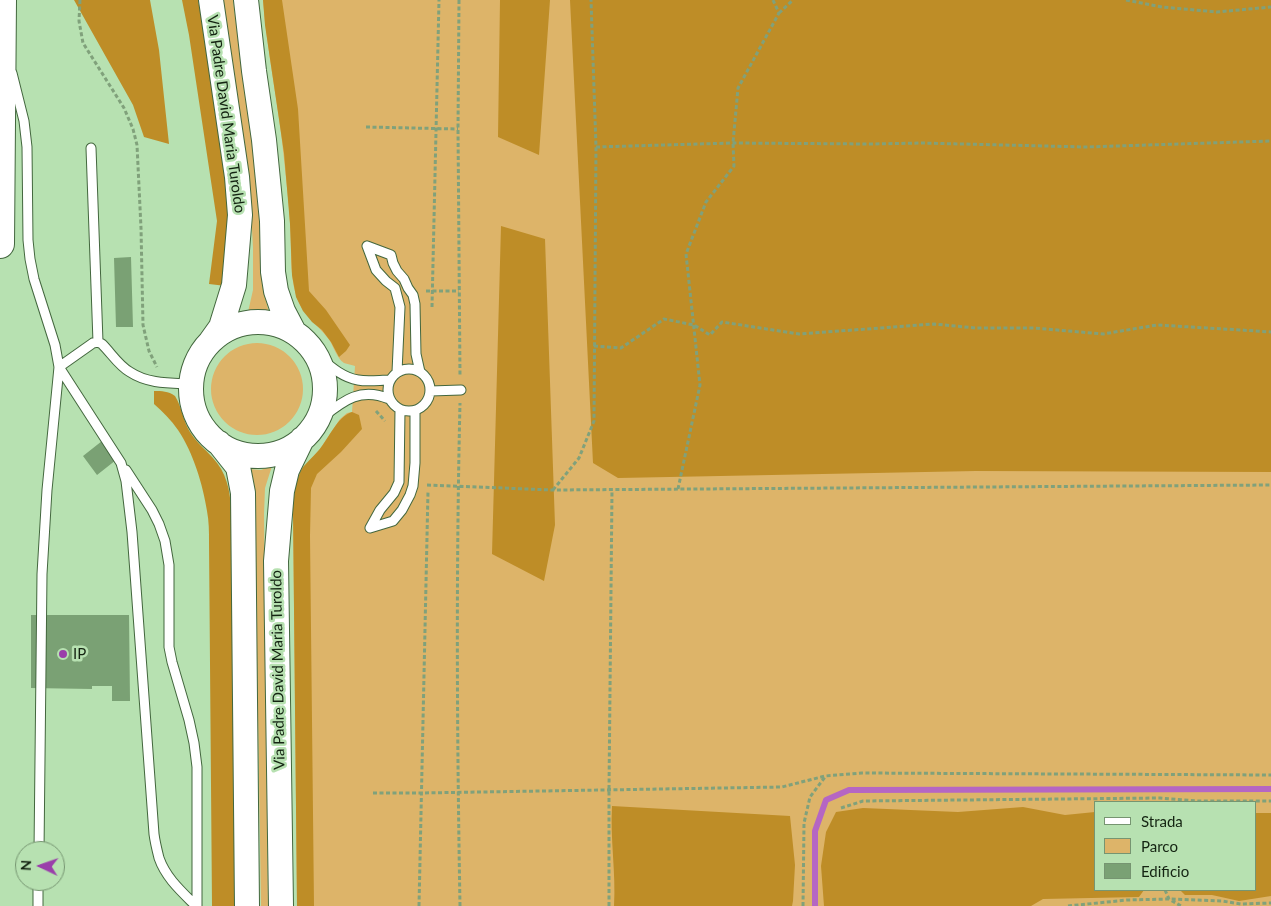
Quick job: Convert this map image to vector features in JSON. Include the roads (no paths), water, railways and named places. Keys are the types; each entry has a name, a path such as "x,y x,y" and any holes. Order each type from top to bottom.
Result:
{"highway":[{"path":"0,244 2,0"}],"street":[{"name":"Via Padre David Maria Turoldo","path":"210,342 221,327 234,286 240,215 237,177 211,0"},
{"name":"Via Padre David Maria Turoldo","path":"246,0 264,140 272,221 273,272 276,291 283,311 294,332"},
{"path":"244,323 270,323 294,332 305,341 320,365 324,380 324,395 321,409 309,431 292,446 280,452 255,456 230,450 208,434 200,423 195,411 191,384 197,361 210,342 220,333 244,323"},
{"name":"Via Padre David Maria Turoldo","path":"281,906 276,561 282,491 287,470 309,431"},
{"path":"219,443 238,467 243,493 248,906"}],"lane":[{"path":"2,34 24,122 27,147 30,259 60,367 47,490 43,565 39,841"},
{"path":"91,148 98,342"},
{"path":"397,372 400,307 395,288 376,270 368,246 391,255 397,271 413,295 416,304 416,354 420,372"},
{"path":"60,367 93,343 98,342 129,372 150,381 191,384"},
{"path":"313,352 344,376 357,380 390,380"},
{"path":"60,367 152,510 165,541 168,565 169,647 189,720 197,766 196,906"},
{"path":"309,431 341,402 355,396 380,395 404,412 415,411 426,403 429,397 428,380 420,372 408,369 397,372 390,380 388,386 389,400"},
{"path":"430,391 461,390"},
{"path":"400,410 399,482 394,493 380,510 370,528 394,520 410,496 415,463 415,411"},
{"path":"121,463 126,481 132,532 154,834 159,857 165,872 172,882 196,906"},
{"path":"38,891 38,906"}],"waterway":[{"path":"815,906 815,831 826,800 849,790 1271,789"}],"place":[{"name":"IP","path":"63,654"}]}
